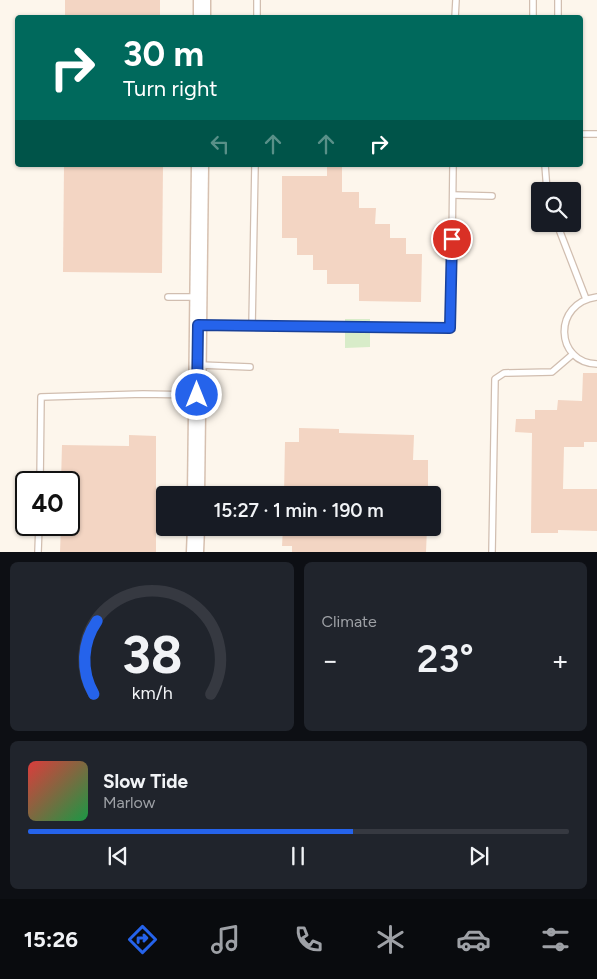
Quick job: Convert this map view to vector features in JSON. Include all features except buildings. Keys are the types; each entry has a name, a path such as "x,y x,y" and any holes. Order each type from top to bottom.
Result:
{"street":[{"path":"202,0 202,15"},
{"path":"196,486 200,167"},
{"path":"195,552 196,536"}],"lane":[{"path":"257,0 257,15"},
{"path":"456,0 456,15"},
{"path":"533,0 533,15"},
{"path":"558,0 558,15"},
{"path":"583,134 597,134"},
{"path":"252,326 255,167"},
{"path":"198,325 450,328 453,167"},
{"path":"545,167 546,182"},
{"path":"453,195 492,196"},
{"path":"560,232 586,299"},
{"path":"168,297 198,297"},
{"path":"597,297 586,299 576,305 569,313 565,323 565,340 573,354 581,360 597,364"},
{"path":"492,552 495,378 504,373 552,372 573,354"},
{"path":"197,365 250,367"},
{"path":"40,471 41,397 143,394 197,395"},
{"path":"38,552 39,536"}],"green space":[{"path":"345,319 370,319 370,347 345,348"}],"route":[{"path":"197,395 198,325 450,328 452,239"}]}
